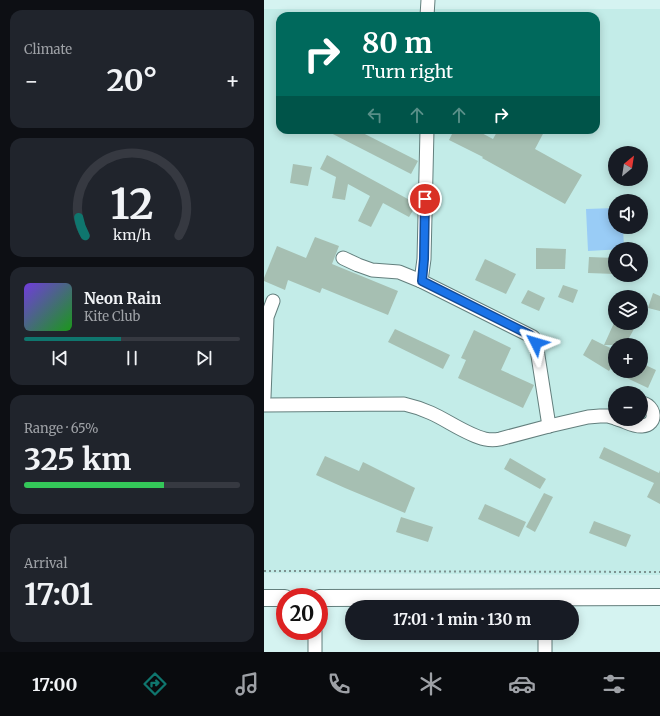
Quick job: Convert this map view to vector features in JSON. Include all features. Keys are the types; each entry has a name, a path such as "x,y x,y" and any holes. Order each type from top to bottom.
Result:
{"main road":[{"path":"579,601 660,597"},
{"path":"264,598 276,598"},
{"path":"328,598 432,600"}],"street":[{"path":"427,12 428,0"},
{"path":"422,281 424,259 427,134"},
{"path":"343,258 372,270 399,272 422,281 533,337 536,343 549,426"},
{"path":"264,397 267,317 273,302"},
{"path":"264,405 404,404 431,412 474,435 492,440 594,416 608,416"},
{"path":"648,405 653,414 653,418 648,424"},
{"path":"315,640 315,652"},
{"path":"545,640 545,652"}],"path":[{"path":"264,571 660,572"}],"shaded area":[{"path":"264,9 660,9 660,575 264,573"}],"water":[{"path":"608,208 608,234 623,234 624,242 608,242 608,250 588,251 586,209"}],"building":[{"path":"333,134 365,134 418,161 411,174"},
{"path":"452,134 484,134 493,139 496,134 543,134 535,149 582,175 565,204 482,158 483,157 449,140"},
{"path":"327,155 417,204 409,217 383,203 371,227 358,221 370,196 348,184 345,200 332,198 336,177 320,169"},
{"path":"293,164 312,167 308,186 290,183"},
{"path":"315,237 339,246 332,264 398,291 388,315 322,288 320,293 288,280 285,290 264,281 277,246 306,258"},
{"path":"536,248 566,249 565,269 536,269"},
{"path":"589,257 608,258 608,274 588,273"},
{"path":"485,259 516,274 506,294 475,280"},
{"path":"563,285 578,290 573,303 558,297"},
{"path":"528,290 545,298 539,311 521,303"},
{"path":"653,293 660,296 660,311 648,308"},
{"path":"395,329 450,355 443,369 388,342"},
{"path":"474,330 511,348 501,370 534,385 523,408 458,378 466,360 461,358"},
{"path":"611,330 633,330 629,338 608,338 608,345 604,345"},
{"path":"592,339 608,347 608,370 583,355"},
{"path":"648,366 656,370 648,388 648,386 644,386 627,378 648,378"},
{"path":"604,447 659,473 660,470 660,504 647,497 654,483 599,458"},
{"path":"325,456 359,471 363,462 415,488 405,513 316,475"},
{"path":"510,458 546,479 540,489 504,469"},
{"path":"544,493 553,497 535,532 526,527"},
{"path":"485,504 526,522 519,537 478,519"},
{"path":"401,517 433,527 428,542 396,532"},
{"path":"594,521 631,535 626,547 589,533"}],"route":[{"path":"425,199 422,281 530,335 536,343"}]}
